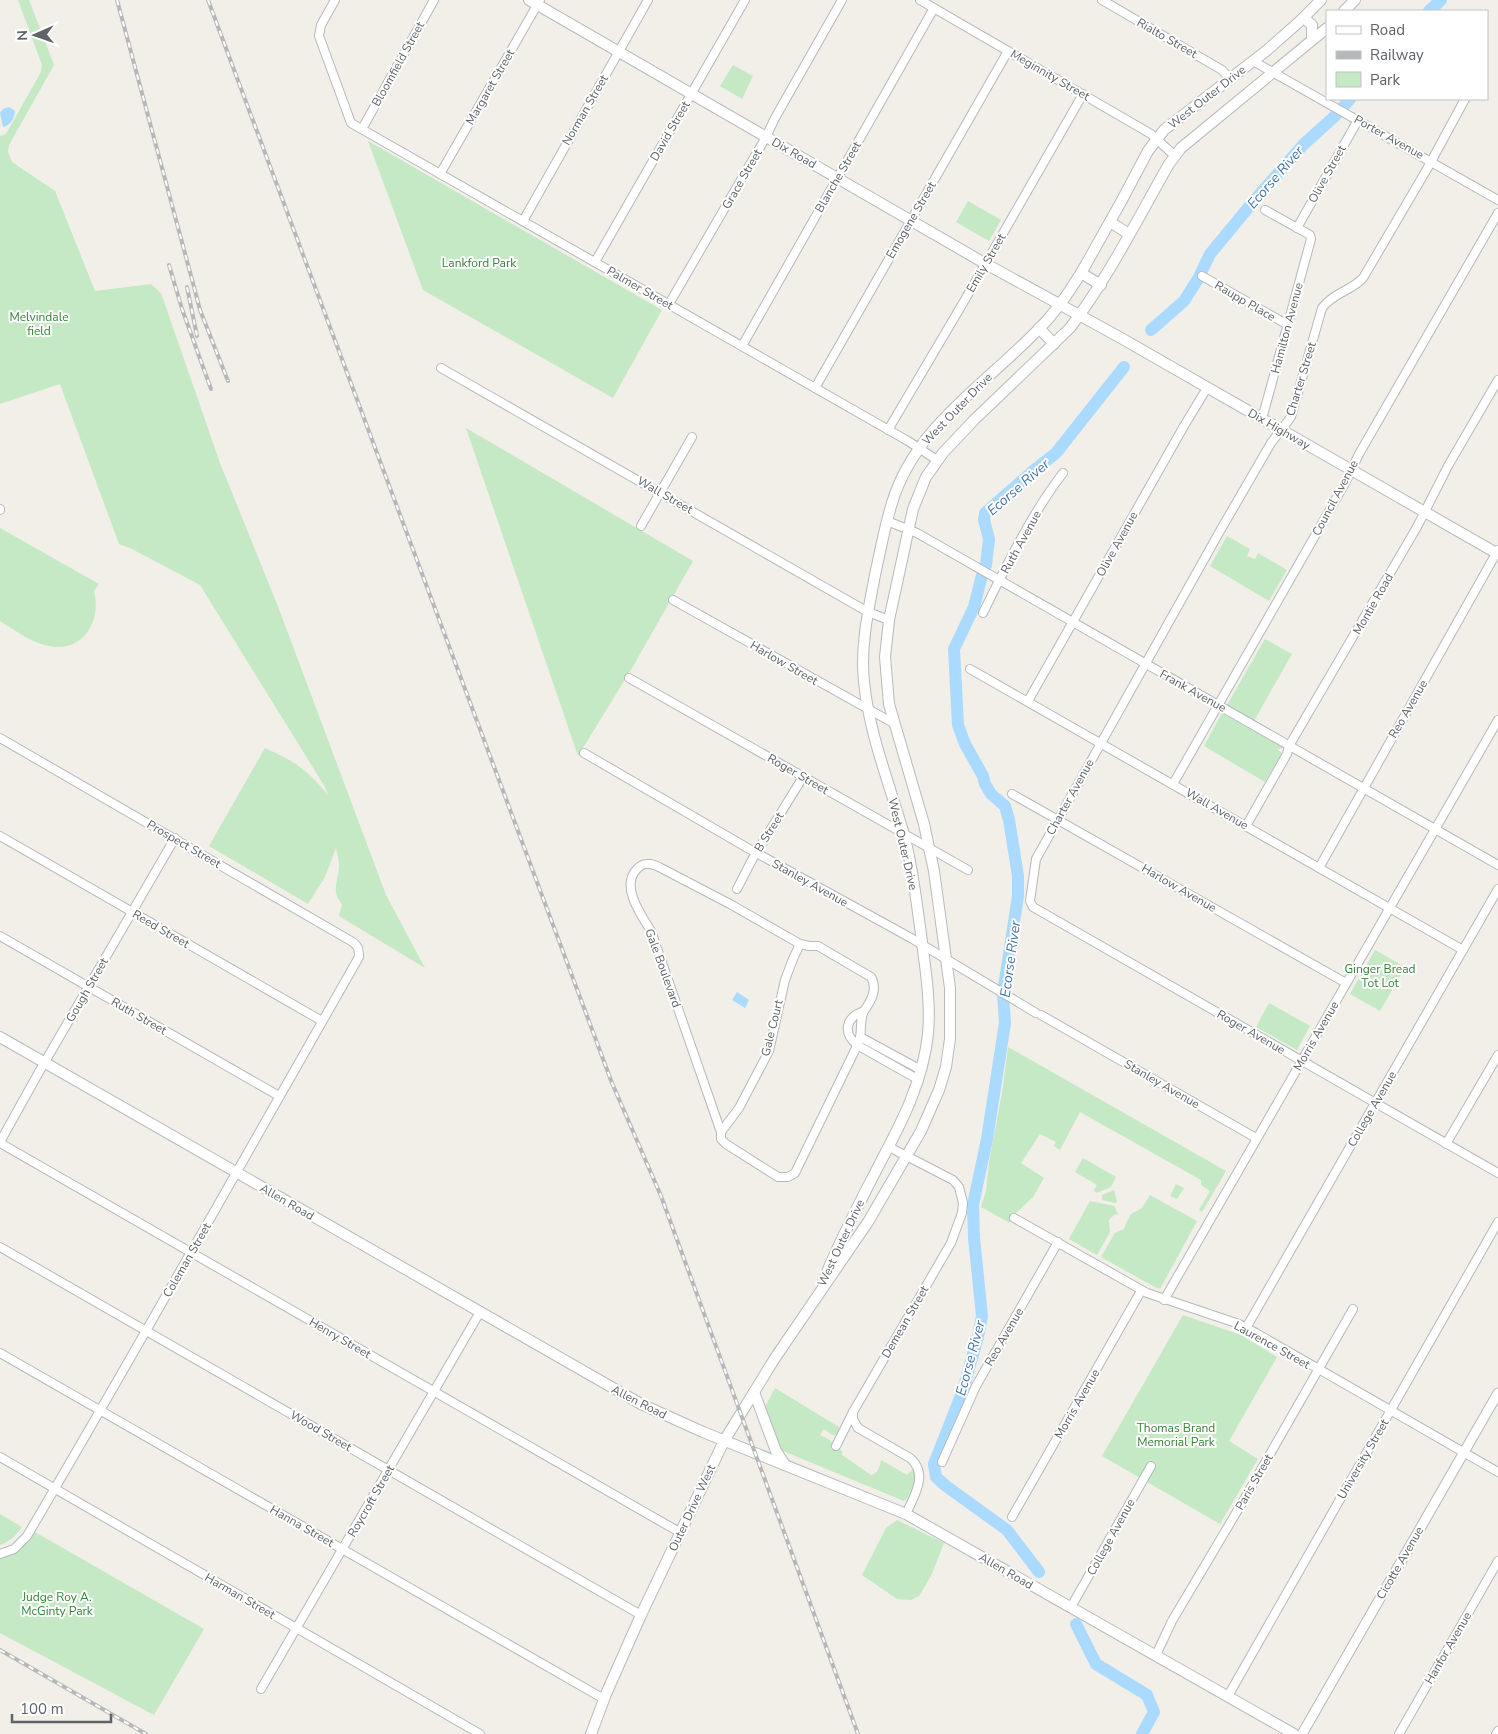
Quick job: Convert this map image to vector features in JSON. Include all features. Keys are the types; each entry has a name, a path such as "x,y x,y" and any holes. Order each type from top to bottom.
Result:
{"main road":[{"name":"West Outer Drive","path":"818,1294 834,1253 888,1147 920,1075 926,1052 929,1017 927,982 916,902 903,834 868,710 864,679 864,645 868,612 887,520 898,483 918,448 942,420 1039,328 1072,289 1148,151 1164,130 1253,61 1304,18 1321,0"},
{"path":"1345,10 1355,0"},
{"name":"Dix Road","path":"535,2 911,221 1060,304"},
{"path":"1304,18 1312,25 1312,38"},
{"name":"West Outer Drive","path":"818,1294 844,1260 868,1222 931,1111 946,1067 950,1039 952,1011 947,960 935,880 924,824 889,704 886,671 886,644 889,620 908,529 918,493 937,460 974,420 1070,328 1080,315 1101,285 1129,234 1181,148 1312,38 1326,29"},
{"path":"1110,222 1129,234"},
{"path":"1081,273 1101,285"},
{"name":"Dix Highway","path":"1060,304 1498,553"},
{"path":"1039,328 1054,344"},
{"name":"Allen Road","path":"0,1037 640,1404 724,1441 906,1514 1294,1734"},
{"name":"Outer Drive West","path":"591,1734 604,1699 642,1615 724,1441 818,1294"},
{"path":"754,1392 776,1451 785,1465"}],"street":[{"name":"Palmer Street","path":"335,0 321,25 319,33 320,42 351,123 669,304 937,460"},
{"name":"Bloomfield Street","path":"362,129 434,0"},
{"name":"Norman Street","path":"523,221 648,0"},
{"name":"David Street","path":"595,262 745,0"},
{"name":"Grace Street","path":"669,304 766,137 842,0"},
{"name":"Meginnity Street","path":"920,0 1151,134 1175,156"},
{"name":"Rialto Street","path":"1102,0 1222,70 1229,78"},
{"name":"Margaret Street","path":"440,174 535,2"},
{"name":"Blanche Street","path":"742,346 934,8"},
{"name":"Emogene Street","path":"815,388 1008,51"},
{"name":"Porter Avenue","path":"1253,61 1274,71 1498,200"},
{"name":"Emily Street","path":"888,430 1083,94"},
{"name":"Charter Street","path":"1127,695 1220,531 1280,430 1291,417 1322,308 1334,296 1354,286 1363,278 1464,100"},
{"name":"Olive Street","path":"1297,228 1358,120"},
{"path":"1265,210 1297,228"},
{"name":"Council Avenue","path":"1173,784 1340,494 1350,470 1498,213"},
{"name":"Hamilton Avenue","path":"1262,419 1311,237 1297,228"},
{"name":"Raupp Place","path":"1202,276 1288,325"},
{"name":"Wall Street","path":"441,368 868,612 889,620"},
{"name":"Montie Road","path":"1246,826 1287,754 1289,746 1417,527 1448,466 1498,380"},
{"name":"Olive Avenue","path":"1028,702 1207,388"},
{"path":"641,526 692,436"},
{"name":"Ruth Avenue","path":"983,614 1050,490 1062,473"},
{"name":"Frank Avenue","path":"887,520 908,529 1000,580 1498,865"},
{"name":"Reo Avenue","path":"1319,868 1498,553"},
{"name":"Harlow Street","path":"673,600 895,724"},
{"name":"Wall Avenue","path":"970,669 1463,950"},
{"name":"Roger Street","path":"629,678 968,870"},
{"name":"Charter Avenue","path":"1030,904 1034,861 1127,695"},
{"name":"Morris Avenue","path":"1164,1300 1498,720"},
{"name":"Prospect Street","path":"0,738 356,943 359,957"},
{"name":"Stanley Avenue","path":"584,753 1256,1138"},
{"name":"B Street","path":"737,889 756,852 803,777"},
{"name":"Harlow Avenue","path":"1012,794 1346,983"},
{"name":"Reed Street","path":"0,836 322,1021"},
{"name":"Gough Street","path":"0,1143 44,1063 175,838"},
{"name":"Gale Boulevard","path":"641,864 653,864 730,904 800,944 818,946 871,977 874,983 873,994 864,1011 860,1026 860,1042 798,1169 792,1176 783,1178 726,1144 721,1139 721,1132 651,931 634,900 630,885 631,877 634,870 641,864"},
{"name":"College Avenue","path":"1246,1328 1498,889"},
{"name":"Roger Avenue","path":"1030,904 1498,1173"},
{"name":"Ruth Street","path":"0,936 279,1096"},
{"name":"Gale Court","path":"721,1132 739,1108 769,1052 785,980 800,944"},
{"name":"Coleman Street","path":"2,1554 22,1543 55,1489 192,1253 359,957"},
{"name":"Gale Boulevard","path":"860,1042 849,1032 849,1022 853,1016 864,1011"},
{"path":"860,1042 920,1075"},
{"path":"1446,1144 1498,1055"},
{"name":"Henry Street","path":"0,1143 681,1533"},
{"path":"888,1147 906,1156"},
{"name":"Demean Street","path":"836,1446 853,1412 950,1243 962,1213 962,1194 953,1180 906,1156"},
{"name":"Laurence Street","path":"1014,1218 1141,1290 1164,1300 1246,1328 1498,1472"},
{"name":"University Street","path":"1228,1696 1498,1222"},
{"name":"Reo Avenue","path":"942,1462 976,1386 1058,1242"},
{"name":"Wood Street","path":"0,1247 642,1615"},
{"name":"Morris Avenue","path":"1012,1517 1141,1290"},
{"name":"Paris Street","path":"1156,1655 1172,1621 1353,1309"},
{"name":"Roycroft Street","path":"261,1689 480,1312"},
{"name":"Hanna Street","path":"0,1353 604,1699"},
{"name":"Cicotte Avenue","path":"1302,1734 1498,1393"},
{"path":"853,1412 853,1419 858,1428 910,1458 917,1467 920,1474 918,1485 906,1514"},
{"name":"Harman Street","path":"0,1457 480,1734"},
{"name":"College Avenue","path":"1071,1607 1151,1466"},
{"name":"Hanfor Avenue","path":"1398,1734 1498,1561"}],"green space":[{"name":"Melvindale field","path":"18,0 29,0 54,65 9,145 8,152 12,162 55,191 95,291 151,284 161,293 220,463 279,609 386,895 425,968 339,916 342,904 336,894 339,865 336,848 325,877 308,904 209,846 265,748 300,767 328,795 325,787 200,585 119,544 60,384 0,404 0,136 6,134 41,72 42,65"},
{"path":"733,65 753,76 742,99 720,86"},
{"name":"Lankford Park","path":"368,141 662,310 613,398 423,290"},
{"path":"968,201 1001,220 989,241 956,222"},
{"path":"466,428 693,561 632,668 578,756"},
{"path":"0,528 99,584 94,591 96,602 92,623 80,640 72,645 61,647 49,646 30,639 0,621"},
{"path":"1227,536 1250,549 1247,556 1255,559 1258,553 1287,570 1269,601 1210,566"},
{"path":"1265,639 1292,654 1254,721 1227,705"},
{"path":"1222,713 1282,747 1277,749 1282,753 1265,782 1204,746"},
{"name":"Ginger Bread Tot Lot","path":"1375,950 1405,967 1380,1011 1350,994"},
{"path":"1269,1003 1310,1026 1297,1050 1256,1027"},
{"path":"1008,1047 1226,1171 1202,1212 1199,1210 1210,1191 1201,1185 1201,1180 1080,1112 1060,1150 1054,1146 1056,1142 1040,1134 1021,1163 1044,1178 1033,1197 1015,1214 1010,1223 981,1207 986,1191"},
{"path":"1083,1158 1116,1177 1111,1187 1096,1193 1094,1190 1097,1185 1075,1172"},
{"path":"1176,1184 1184,1188 1177,1199 1170,1196"},
{"path":"1114,1190 1116,1203 1102,1200 1102,1195"},
{"path":"1150,1195 1197,1221 1160,1289 1101,1257 1115,1233 1124,1229 1131,1214 1142,1208"},
{"path":"1090,1201 1114,1206 1118,1214 1109,1220 1110,1232 1097,1255 1069,1239"},
{"name":"Thomas Brand Memorial Park","path":"1183,1315 1241,1335 1277,1357 1229,1441 1258,1459 1220,1524 1102,1456"},
{"path":"775,1388 839,1427 838,1435 832,1435 824,1429 820,1435 842,1451 842,1455 871,1475 877,1471 881,1460 907,1475 913,1469 916,1478 907,1499 904,1501 783,1451 780,1448 765,1407"},
{"path":"0,1514 22,1527 12,1538 0,1545"},
{"path":"897,1520 944,1543 931,1576 919,1596 911,1600 897,1599 862,1575 886,1528"},
{"name":"Judge Roy A. McGinty Park","path":"35,1532 204,1629 154,1715 0,1633 0,1558 20,1548"}],"water":[{"path":"9,107 15,111 14,117 10,123 3,127 0,113 3,109"},
{"path":"737,992 749,1000 745,1008 732,1000"}],"waterway":[{"name":"Ecorse River","path":"1430,10 1441,0"},
{"name":"Ecorse River","path":"1151,330 1184,301 1198,279 1210,254 1253,202 1304,144 1335,116 1349,100"},
{"name":"Ecorse River","path":"1039,1572 1007,1530 936,1477 934,1464 962,1393 982,1316 974,1238 973,1205 987,1139 1005,1023 1003,993 1018,896 1018,876 1005,806 991,794 985,784 983,776 965,744 958,725 954,649 974,607 986,565 989,539 984,520 985,513 1056,453 1124,367"},
{"name":"Ecorse River","path":"1076,1624 1096,1664 1147,1695 1154,1712 1142,1734"}],"railway":[{"path":"117,0 200,310 228,381"},
{"path":"208,0 612,1083 661,1196 858,1734"},
{"path":"169,265 182,309 211,389"},
{"path":"187,287 197,336"},
{"path":"0,1650 146,1734"}]}
